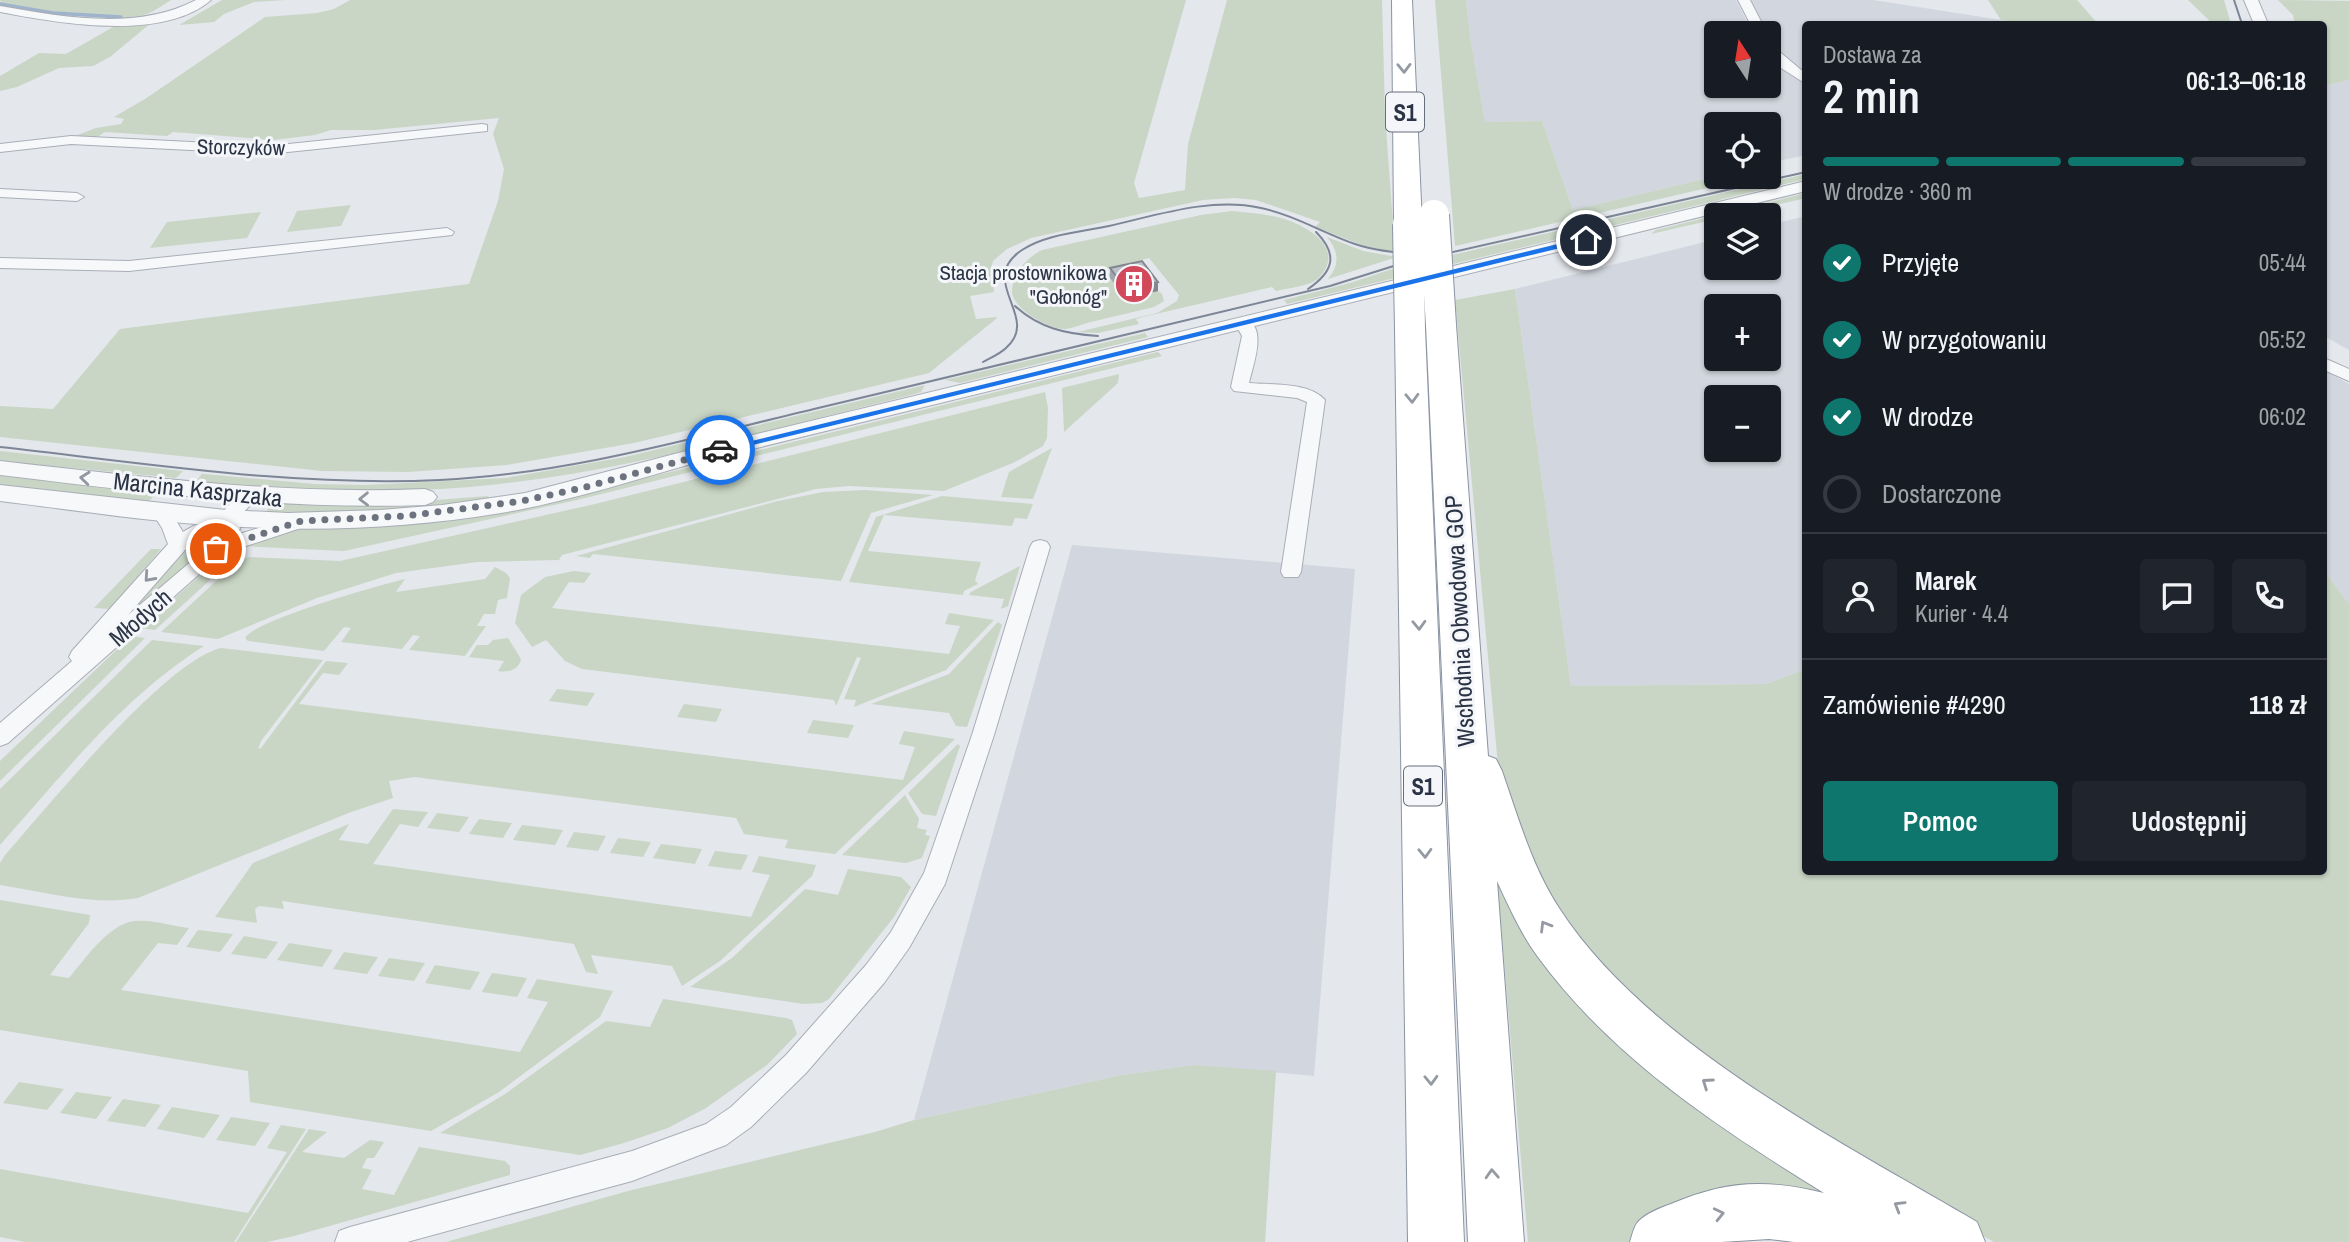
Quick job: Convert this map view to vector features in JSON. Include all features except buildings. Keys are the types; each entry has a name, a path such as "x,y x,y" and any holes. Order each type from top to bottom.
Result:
{"highway":[{"name":"Wschodnia Obwodowa GOP","path":"1402,0 1408,224 1426,327 1465,722 1496,1242"},
{"name":"S1","path":"1423,0 1427,67"},
{"name":"Wschodnia Obwodowa GOP","path":"1434,201 1426,327 1436,1242"},
{"path":"1465,722 1511,857 1531,904 1554,941 1605,1001 1682,1066 1747,1111 1957,1242"},
{"path":"1658,1242 1677,1228 1701,1218 1725,1211 1754,1210 1831,1222 1884,1242"}],"street":[{"path":"0,9 49,16 137,21 173,15 205,0"},
{"path":"1744,0 1755,21"},
{"path":"2251,0 2260,21"},
{"path":"1782,62 1802,77"},
{"name":"Storczyków","path":"0,148 71,140 269,150 482,128"},
{"name":"Marcina Kasprzaka","path":"0,494 227,518 301,521 406,516 511,503 582,488 686,458 1802,187"},
{"path":"0,193 77,197"},
{"path":"0,263 129,267 447,232"},
{"path":"1243,323 1250,336 1240,387 1301,393 1316,400 1292,572"},
{"path":"2327,365 2349,376"},
{"name":"Marcina Kasprzaka","path":"0,468 250,495 332,500 457,495 581,478 686,458"},
{"name":"Młodych","path":"61,681 93,640 178,545 204,527 227,518 250,495"},
{"path":"161,512 172,528 178,545"},
{"name":"Młodych","path":"0,737 61,681 116,640 216,549 230,528 227,518"},
{"name":"Młodych","path":"216,549 301,521"},
{"path":"350,1242 632,1166 691,1145 716,1135 741,1116 796,1064 875,974 900,940 936,876 987,722 1040,547"}],"shaded area":[{"path":"1466,0 1736,0 1747,21 1704,21 1704,98 1782,98 1782,66 1802,83 1802,156 1781,160 1781,112 1704,112 1704,179 1573,210 1542,121 1485,122"},
{"path":"1751,0 1873,0 2008,21 1802,21 1802,70 1782,53 1782,21 1762,21"},
{"path":"2349,80 2349,350 2327,338 2327,85"},
{"path":"1802,217 1802,670 1766,684 1571,686 1515,289 1704,242 1704,280 1781,280 1781,222"},
{"path":"2327,372 2349,384 2349,604 2327,574"},
{"path":"1072,545 1355,569 1314,1076 1194,1065 1122,1075 914,1120"}],"green space":[{"path":"0,0 171,0 146,14 112,18 33,10 2,4"},
{"path":"222,0 286,0 254,2 224,14 214,22 179,25"},
{"path":"350,0 1186,0 1134,183 1139,198 1185,190 1188,144 1227,0 1382,0 1385,114 1395,252 1365,246 1315,227 1320,222 1256,200 1235,198 1203,200 1031,238 1007,249 993,261 991,268 994,292 970,296 976,319 997,317 996,319 929,373 634,443 507,465 408,472 322,471 0,437 0,406 53,409 120,329 469,284 498,201 504,169 493,134 499,118 374,130 331,130 315,135 274,140 173,132 167,136 105,132 97,137 75,136 96,128 121,124 124,119 114,117 145,99 265,17 317,13 334,9"},
{"path":"1435,0 1466,0 1485,122 1542,121 1573,210 1704,179 1704,189 1455,246"},
{"path":"1988,0 2077,0 2095,21 2008,21 2001,20"},
{"path":"2188,0 2224,0 2230,21 2210,21"},
{"path":"2278,0 2349,1 2349,80 2327,85 2327,21 2294,21 2293,15"},
{"path":"151,23 110,57 93,66 59,68 17,87 0,91 0,76 39,53 66,54 113,27"},
{"path":"1802,175 1802,180 1781,185 1781,180"},
{"path":"1740,189 1764,189 1287,304 1284,300 1395,268"},
{"path":"1802,194 1802,199 1781,204 1765,203"},
{"path":"351,205 341,226 287,232 297,211"},
{"path":"1232,211 1276,217 1306,228 1325,246 1328,262 1324,271 1316,280 1304,285 1276,291 1272,287 1147,316 1136,319 1139,324 1098,333 1078,332 1157,313 1177,301 1179,295 1149,258 1102,270 1106,274 1130,268 1162,294 1164,301 1154,307 1065,329 1050,326 1032,317 1013,297 1013,284 1018,272 1031,257 1042,250 1201,215"},
{"path":"261,212 247,238 150,248 167,222"},
{"path":"1704,218 1704,222 1651,234 1656,230"},
{"path":"1327,237 1363,251 1397,257 1328,279 1335,268 1336,253"},
{"path":"1515,289 1571,686 1766,684 1802,670 1802,875 2327,875 2327,574 2349,604 2349,1242 1994,1242 1873,1174 1614,991 1544,897 1499,776 1455,300"},
{"path":"1145,333 1148,337 960,383 945,380"},
{"path":"1158,352 1162,356 577,500 344,551 241,546 294,529 368,527 605,488"},
{"path":"1119,374 1118,383 1064,432 1062,388"},
{"path":"925,385 921,392 911,395 692,449 526,481 400,491 332,490 195,482 202,474 193,473 315,484 365,485 505,478 625,457"},
{"path":"1045,392 1048,408 1047,438 1043,446 1015,462 944,491 849,486 816,489 562,555 559,560 477,562 396,573 317,598 218,639 161,632 228,570 248,557 340,561 595,504"},
{"path":"1052,448 1033,499 1001,497 1009,472"},
{"path":"0,451 183,471 176,478 186,479 0,461"},
{"path":"0,476 169,494 156,494 148,502 0,486"},
{"path":"865,490 933,495 871,513 841,581 593,554 590,558 576,556 778,501 823,492"},
{"path":"487,496 488,500 379,510 269,513 267,510 271,505 280,504 372,505"},
{"path":"942,496 1033,504 1027,519 1015,518 1012,526 884,515 868,551 981,562 975,580 978,584 964,591 963,595 849,582 876,517"},
{"path":"151,549 161,549 110,609 94,608"},
{"path":"185,552 200,553 119,624"},
{"path":"224,555 241,557 220,571 155,630 140,628"},
{"path":"1020,566 1008,606 1001,609 1004,599 969,595 971,592"},
{"path":"495,567 510,578 507,598 498,600 495,614 484,614 477,626 486,626 465,656 409,650 420,636 413,635 402,649 341,642 351,628 344,627 324,651 248,641 245,638 271,622 293,613 371,588 405,579 396,592 485,579"},
{"path":"574,571 591,573 584,583 569,582 552,608 949,654 960,626 945,624 949,613 994,620 946,670 854,707 856,700 844,699 861,658 857,657 836,706 834,700 582,669 565,661 546,640 532,647 515,623 521,595 545,577"},
{"path":"998,622 1002,625 967,727 956,726 949,713 871,704 949,674"},
{"path":"131,636 145,638 0,781 0,761"},
{"path":"508,638 521,659 518,666 512,670 498,671 504,661 469,657 477,645 488,645 493,640"},
{"path":"152,640 204,646 175,666 120,713 0,845 0,789"},
{"path":"221,648 323,660 261,741 258,749 326,661 348,663 339,675 323,673 299,704 903,780 915,747 899,744 904,731 955,739 835,854 785,848 788,840 744,834 736,818 414,777 389,781 393,798 351,812 138,898 86,899 0,885 0,863 5,855 77,772 139,707 170,679 197,659"},
{"path":"557,689 595,693 587,706 549,701"},
{"path":"684,704 722,709 716,722 677,717"},
{"path":"813,720 854,725 848,738 807,733"},
{"path":"958,744 960,746 936,816 922,814 908,793"},
{"path":"905,795 919,819 917,828 927,830 925,835 930,836 922,858 906,863 842,855"},
{"path":"393,809 428,812 418,827 400,824 373,864 751,917 770,875 752,872 759,856 816,865 812,876 720,961 682,986 672,966 591,955 598,974 586,972 574,944 282,901 284,909 259,906 255,909 257,923 215,917 253,863 349,824 339,840 368,844"},
{"path":"437,813 469,817 459,832 427,828"},
{"path":"479,819 512,823 503,838 469,834"},
{"path":"522,825 563,830 555,845 513,840"},
{"path":"574,832 606,836 598,851 566,847"},
{"path":"618,838 651,842 643,857 610,853"},
{"path":"661,844 702,849 695,864 653,858"},
{"path":"715,851 748,855 741,870 708,866"},
{"path":"1495,856 1524,907 1861,1216 1631,1242 1528,1242"},
{"path":"848,869 901,877 911,887 894,917 829,999 822,1003 803,1004 690,987 732,958 805,889 838,895"},
{"path":"0,900 90,915 89,923 50,975 69,978 98,944 115,929 134,921 154,922 189,928 177,945 158,943 121,990 520,1052 548,1002 527,998 537,979 613,991 600,1017 499,1092 431,1131 250,1102 248,1071 0,1030"},
{"path":"198,930 233,934 220,952 186,947"},
{"path":"244,936 278,942 266,959 231,954"},
{"path":"289,943 333,950 322,967 277,960"},
{"path":"344,952 378,957 367,974 333,969"},
{"path":"389,958 425,963 414,981 378,976"},
{"path":"435,965 480,972 470,990 425,983"},
{"path":"492,973 527,978 517,997 482,992"},
{"path":"663,999 786,1018 792,1020 797,1034 767,1065 706,1108 668,1128 624,1143 580,1155 440,1133 505,1094 606,1021 650,1027"},
{"path":"1194,1065 1276,1071 1265,1242 446,1242 628,1191 875,1132 914,1120 1122,1075"},
{"path":"19,1082 64,1089 47,1110 3,1103"},
{"path":"76,1092 112,1097 96,1119 60,1113"},
{"path":"123,1099 161,1105 145,1127 107,1121"},
{"path":"172,1107 220,1115 204,1138 157,1129"},
{"path":"231,1117 270,1123 255,1146 216,1140"},
{"path":"281,1125 306,1129 234,1242 25,1242 0,1237 0,1169 248,1213 287,1152 267,1148"},
{"path":"309,1129 327,1132 302,1152 344,1158 370,1140 384,1142 374,1158 367,1158 362,1168 372,1170 362,1189 394,1195 419,1147 505,1161 510,1166 510,1175 294,1236 267,1242 236,1242"}],"waterway":[{"path":"0,4 53,13 121,17"}],"tram line":[{"path":"2234,0 2241,21"},
{"path":"0,447 220,472 330,480 440,480 582,463 676,443 1330,286 1400,264 1802,173"},
{"path":"983,362 1004,350 1015,336 1017,324 1005,274 1009,262 1022,250 1053,237 1184,209 1242,205 1285,215 1363,246 1418,254"},
{"path":"1308,289 1323,276 1330,263 1328,248 1316,232"},
{"path":"1015,306 1043,325 1075,334 1098,336"}],"way so far":[{"path":"216,549 271,528 301,521 406,516 522,501 582,488 720,450"}],"place":[{"name":"Stacja prostownikowa \"Gołonóg\"","path":"1134,284"}],"route":[{"path":"720,450 1586,240"}]}
